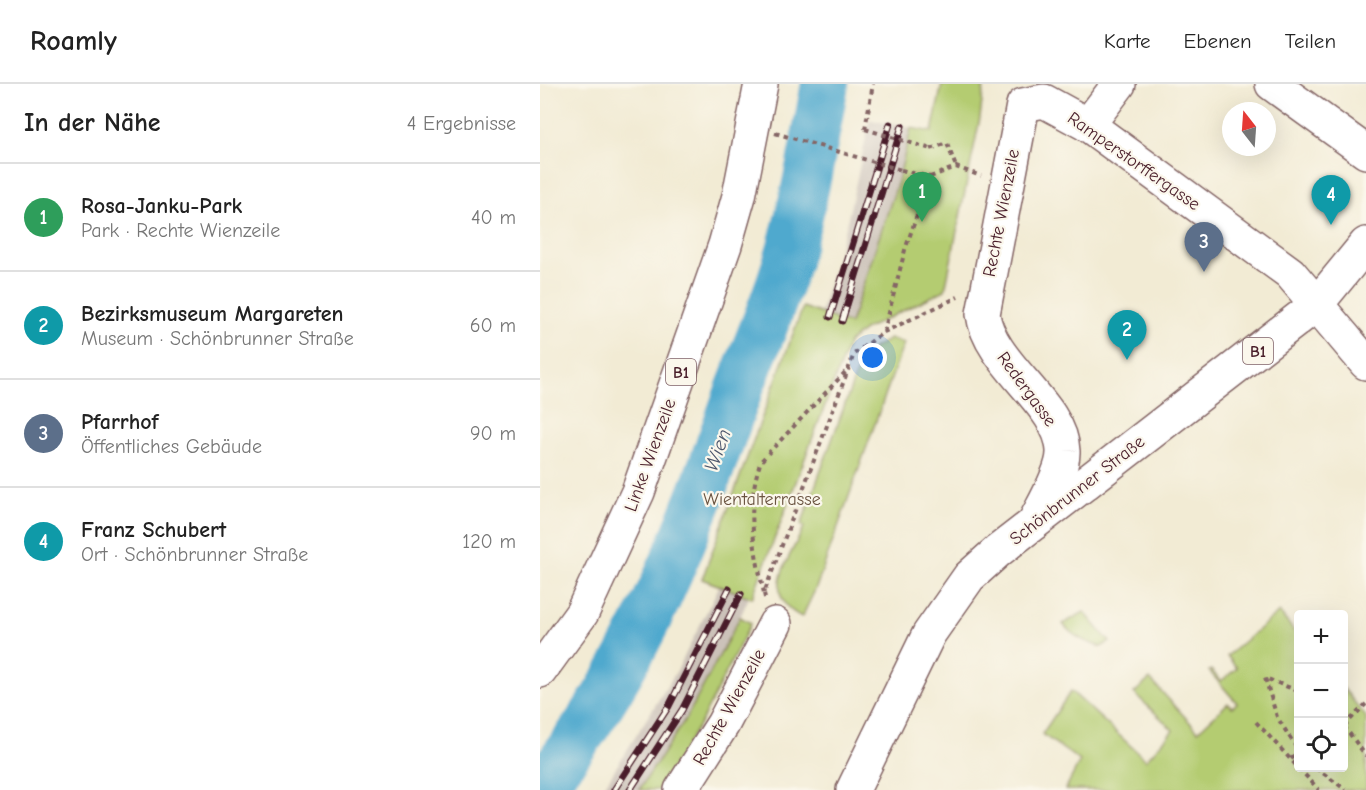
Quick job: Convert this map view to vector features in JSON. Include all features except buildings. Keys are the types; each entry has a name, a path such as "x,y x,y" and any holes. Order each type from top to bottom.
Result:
{"main road":[{"name":"Linke Wienzeile","path":"540,671 582,613 638,492 725,246 741,186 761,84"},
{"path":"1088,125 1119,84"},
{"path":"1272,84 1366,152"},
{"name":"Ramperstorffergasse","path":"1023,105 1044,101 1088,125 1290,273 1366,363"},
{"name":"Rechte Wienzeile","path":"984,323 986,289 1023,105"},
{"name":"Schönbrunner Straße","path":"853,790 929,634 947,605 969,577 1034,523 1316,305 1366,244"},
{"name":"Redergasse","path":"984,323 1000,352 1057,427 1063,451 1053,485 1034,523"},
{"name":"Rechte Wienzeile","path":"681,790 723,724 775,624"}],"path":[{"path":"873,84 865,129 931,149 947,143 956,167"},
{"path":"775,133 930,177 956,167 979,174 1004,197"},
{"path":"884,332 905,250 930,177"},
{"path":"764,593 854,354 884,332 953,299"},
{"path":"775,624 764,593 752,523 756,473 761,461 848,369"},
{"path":"1294,689 1265,678 1277,717 1294,744"},
{"path":"1348,722 1366,704"},
{"path":"1256,722 1319,790"},
{"path":"1348,731 1366,756"},
{"path":"1321,772 1346,790"}],"shaded area":[{"path":"870,120 911,128 904,159 850,324 754,586 729,642 688,715 639,790 602,790 678,669 716,593 746,524 801,377 846,227"}],"green space":[{"name":"Wientalterrasse","path":"942,84 984,84 980,118 945,290 864,330 849,342 752,598 702,579 803,307 850,324 898,181 911,128 932,132"},
{"path":"890,339 904,343 816,588 802,617 789,608 782,598 781,576 804,527 801,525 860,363 873,348"},
{"path":"1084,612 1110,642 1101,647 1090,643 1075,636 1063,624"},
{"path":"1279,612 1294,631 1294,772 1348,772 1348,694 1366,717 1366,790 1065,790 1080,761 1042,734 1071,691 1146,760 1173,730 1134,693 1150,679 1198,731 1228,703 1232,707 1237,703 1209,671 1211,670 1221,681 1237,668 1227,656"},
{"path":"740,617 751,623 701,722 658,790 639,790 688,715"}],"waterway":[{"name":"Wien","path":"540,788 575,743 606,696 657,600 679,549 782,278 802,201 825,84"}],"railway":[{"path":"830,317 890,124"},
{"path":"842,321 902,126"},
{"path":"614,790 669,706 729,589"},
{"path":"630,790 682,710 741,594"}],"place":[{"name":"Rosa-Janku-Park","path":"922,222"},
{"name":"Franz Schubert","path":"1331,225"},
{"name":"Pfarrhof","path":"1204,272"},
{"name":"Bezirksmuseum Margareten","path":"1127,360"}]}
